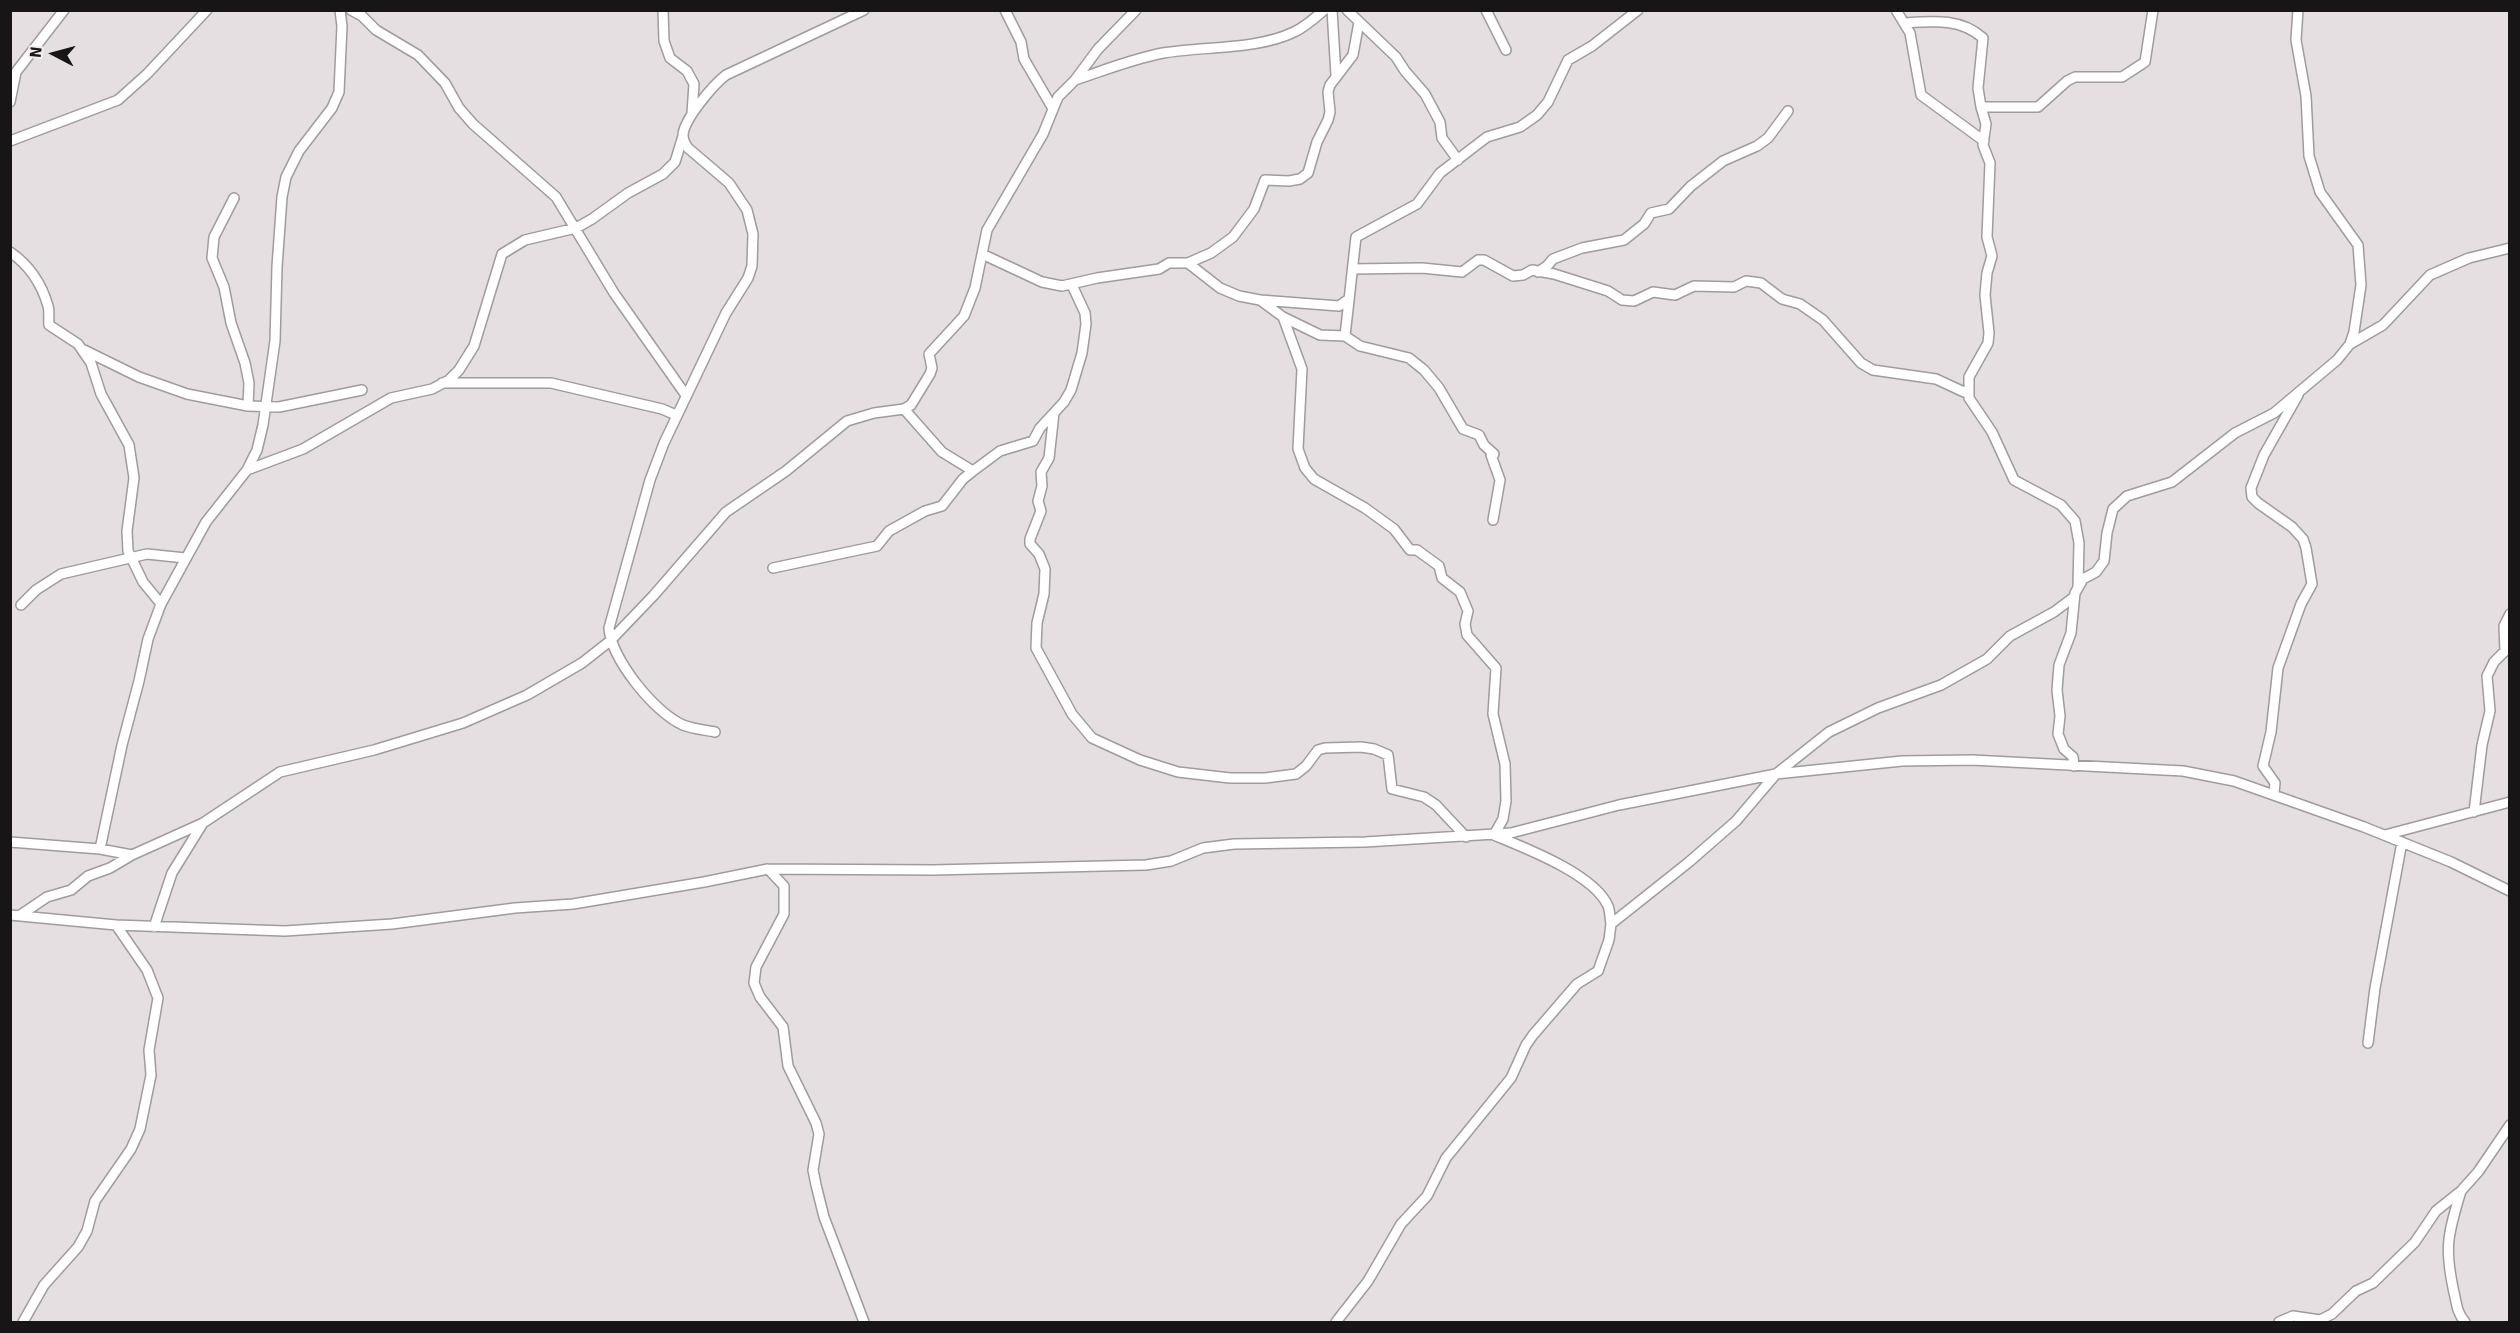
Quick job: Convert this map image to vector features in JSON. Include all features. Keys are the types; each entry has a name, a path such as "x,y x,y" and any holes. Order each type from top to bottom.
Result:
{"street":[{"path":"10,102 16,72 64,10"},
{"path":"10,141 118,100 159,63 207,10"},
{"path":"100,849 148,639 161,604 216,506 247,470 257,450 266,408 275,340 282,197 286,177 299,152 332,108 339,92 342,26 340,10"},
{"path":"351,10 362,16 376,30 418,54 445,83 459,108 473,124 550,190 576,228 614,293 686,394"},
{"path":"663,10 664,41 670,58 687,70 694,84 691,117"},
{"path":"247,470 303,449 391,398 432,389 442,383 459,370 471,351 502,254 525,240 576,228 628,193 668,171 675,162 691,117 713,86 726,75 864,10"},
{"path":"1005,10 1021,42 1024,59 1052,107"},
{"path":"15,915 40,900 70,890 88,876 110,868 132,855 203,823 280,772 391,745 463,723 499,709 582,663 610,641 671,578 717,520 735,505 804,458 847,421 874,413 904,409 915,400 930,374 932,369 929,354 964,316 975,288 987,230 1043,134 1052,107 1098,49 1136,10"},
{"path":"1075,80 1136,58 1241,45 1283,36 1303,27 1324,10"},
{"path":"1332,10 1336,75"},
{"path":"1347,10 1396,57 1425,94 1440,122 1442,138 1458,160"},
{"path":"1486,10 1506,50"},
{"path":"1345,336 1356,237 1417,204 1440,173 1487,137 1520,127 1537,115 1548,102 1568,60 1592,46 1638,10"},
{"path":"1896,10 1911,33 1921,95 1984,141"},
{"path":"1981,107 2038,107 2067,81 2075,77 2122,77 2145,62 2153,10"},
{"path":"2298,10 2296,40 2306,96 2309,156 2320,192 2358,245 2361,285 2350,344"},
{"path":"1905,23 1941,20 1973,29 1983,38 1978,88 1986,124 1984,141 1990,163 1987,237 1992,256 1987,273 1985,295 1988,343 1970,377 1969,398 1992,432 2014,480 2061,505 2075,521 2079,549 2078,586"},
{"path":"982,254 1042,282 1062,286 1097,278 1159,269 1169,263 1188,263 1211,253 1233,237 1254,209 1265,180 1289,181 1300,179 1308,173 1317,142 1330,112 1328,92 1336,75 1356,50 1359,22"},
{"path":"1538,272 1553,258 1582,248 1624,240 1644,224 1651,213 1669,209 1691,186 1723,161 1757,146 1768,138 1788,111"},
{"path":"683,136 688,148 729,183 740,199 751,225 754,243 752,266 748,278 726,313 675,415 650,480 612,614 610,641 625,671 659,707 684,725 715,732"},
{"path":"234,198 214,237 212,258 224,287 231,323 245,363 249,383 248,406"},
{"path":"2074,766 2073,757 2064,749 2058,735 2059,665 2071,633 2074,597 2078,586 2083,579 2096,572 2104,561 2110,517 2120,501 2138,492 2172,482 2235,432 2274,413 2337,360 2350,344 2383,325 2430,275 2462,261 2510,248"},
{"path":"10,252 31,270 48,306 49,326 66,334 81,349 95,371 101,394 129,445 134,478 127,531 129,556 143,582 161,604"},
{"path":"1353,269 1422,268 1462,272 1478,260 1484,260 1513,276 1523,275 1533,270 1562,275 1575,282 1608,291 1622,300 1634,300 1653,292 1675,295 1694,286 1734,287 1746,281 1761,283 1782,299 1800,304 1822,320 1861,363 1873,370 1936,379 1968,392"},
{"path":"1188,263 1220,288 1239,296 1260,300 1339,306 1349,299"},
{"path":"773,568 879,545 889,531 925,511 942,507 963,479 1000,451 1033,441 1040,428 1064,402 1071,390 1082,353 1086,333 1085,313 1072,285"},
{"path":"1260,300 1283,317 1320,335 1345,336 1360,346 1404,356 1417,364 1439,388 1463,429 1479,435 1484,445 1494,454 1491,455 1500,480 1493,520"},
{"path":"1283,317 1302,369 1298,449 1305,468 1314,479 1365,508 1394,530 1410,550 1417,550 1439,566 1442,578 1460,592 1468,611 1467,635 1496,668 1493,714 1505,764 1506,801 1503,819 1494,835"},
{"path":"81,349 130,373 187,394 248,406 266,408 362,390"},
{"path":"442,383 551,383 662,409 675,415"},
{"path":"2274,794 2275,783 2263,766 2271,732 2275,683 2278,668 2301,604 2312,584 2303,539 2292,526 2258,503 2252,497 2251,488 2264,455 2287,418 2300,391"},
{"path":"904,409 942,452 973,471"},
{"path":"1054,413 1049,458 1041,472 1038,501 1041,511 1030,539 1030,544 1039,554 1044,569 1044,594 1037,623 1036,648 1072,714 1092,738 1140,760 1178,772 1230,778 1265,778 1296,774 1306,766 1318,750 1325,748 1374,749 1388,755 1392,789 1424,797 1436,805 1466,837"},
{"path":"21,605 36,590 61,574 102,566 129,556 147,554 185,558"},
{"path":"1611,924 1736,821 1776,774 1829,732 1878,708 1941,685 1987,659 2010,636 2054,612 2074,597"},
{"path":"2474,812 2482,745 2490,711 2487,676 2494,662 2505,651 2504,626 2510,614"},
{"path":"15,915 116,925 285,931 392,924 515,908 573,904 723,879 768,869 933,870 1133,866 1161,863 1203,848 1234,844 1365,842 1494,835 1537,827 1619,805 1776,774 1925,760 1994,761 2183,771 2234,780 2385,835 2451,862 2510,891"},
{"path":"2385,835 2510,802"},
{"path":"154,927 172,873 203,823"},
{"path":"1336,1323 1368,1281 1401,1224 1427,1196 1446,1158 1511,1078 1533,1035 1577,984 1598,971 1609,940 1611,924 1608,905 1591,885 1562,865 1494,835"},
{"path":"10,842 100,849 132,855"},
{"path":"2368,1043 2375,988 2402,842"},
{"path":"768,869 784,886 785,907 781,923 756,967 754,983 760,997 783,1027 788,1066 816,1123 819,1134 813,1170 816,1185 824,1217 864,1323"},
{"path":"23,1323 44,1285 78,1247 87,1230 100,1192 131,1149 140,1129 151,1075 149,1050 158,1011 158,998 147,970 116,925"},
{"path":"2279,1323 2293,1316 2325,1320 2356,1291 2373,1283 2415,1242 2436,1211 2461,1191 2478,1172 2510,1125"},
{"path":"2461,1191 2448,1236 2448,1265 2457,1308 2465,1323"}]}
